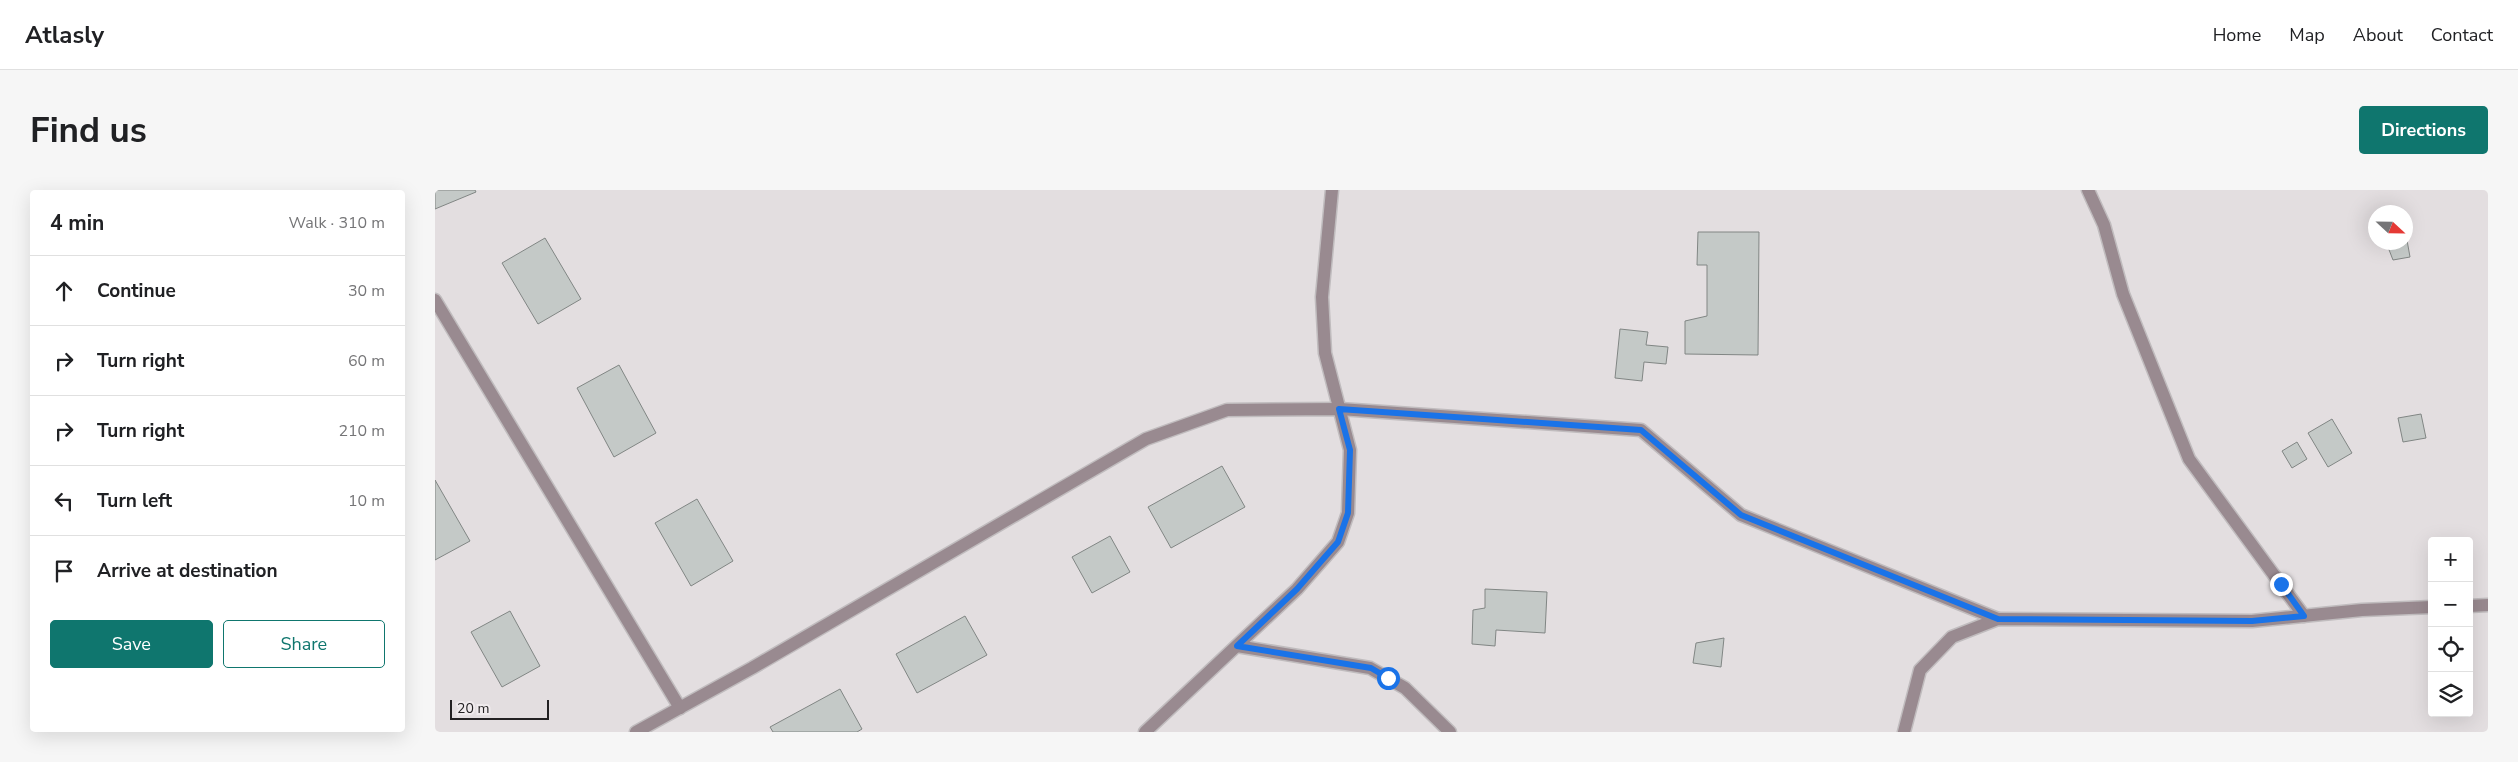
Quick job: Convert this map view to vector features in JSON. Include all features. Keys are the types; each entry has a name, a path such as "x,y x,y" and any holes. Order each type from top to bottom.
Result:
{"street":[{"path":"1145,732 1297,589 1338,542 1348,513 1350,450 1325,353 1322,297 1333,190"},
{"path":"2089,190 2104,225 2123,294 2189,459 2304,616"},
{"path":"435,300 680,708"},
{"path":"636,732 1146,440 1227,410 1339,409 1641,430 1741,515 1998,619 2252,621 2362,610 2428,607"},
{"path":"2473,606 2488,605"},
{"path":"1904,732 1920,670 1953,637 1998,619"},
{"path":"1237,646 1371,668 1405,688 1450,732"}],"building":[{"path":"435,190 475,190 476,192 435,209"},
{"path":"1698,232 1759,232 1758,355 1685,354 1685,321 1707,316 1707,265 1697,265"},
{"path":"545,238 581,299 538,324 502,263"},
{"path":"2389,250 2409,250 2410,257 2393,260"},
{"path":"1620,329 1648,332 1646,345 1668,347 1666,364 1644,362 1642,381 1615,378"},
{"path":"619,365 656,433 614,457 577,388"},
{"path":"2421,414 2426,438 2403,442 2398,418"},
{"path":"2332,419 2352,453 2328,467 2308,433"},
{"path":"2297,442 2307,459 2292,468 2282,451"},
{"path":"1222,466 1245,507 1171,548 1148,507"},
{"path":"435,480 470,541 435,560"},
{"path":"697,499 733,561 691,586 655,523"},
{"path":"1110,536 1130,572 1092,593 1072,557"},
{"path":"1485,589 1547,592 1545,633 1496,630 1495,646 1472,644 1473,610 1485,608"},
{"path":"510,611 540,666 502,687 471,632"},
{"path":"965,616 987,655 917,693 896,654"},
{"path":"1724,638 1721,667 1693,663 1696,643"},
{"path":"840,689 862,729 857,732 773,732 770,727"}],"route":[{"path":"1388,678 1371,668 1237,646 1297,589 1338,542 1348,513 1350,450 1339,409 1641,430 1741,515 1998,619 2252,621 2304,616 2281,584"}]}
